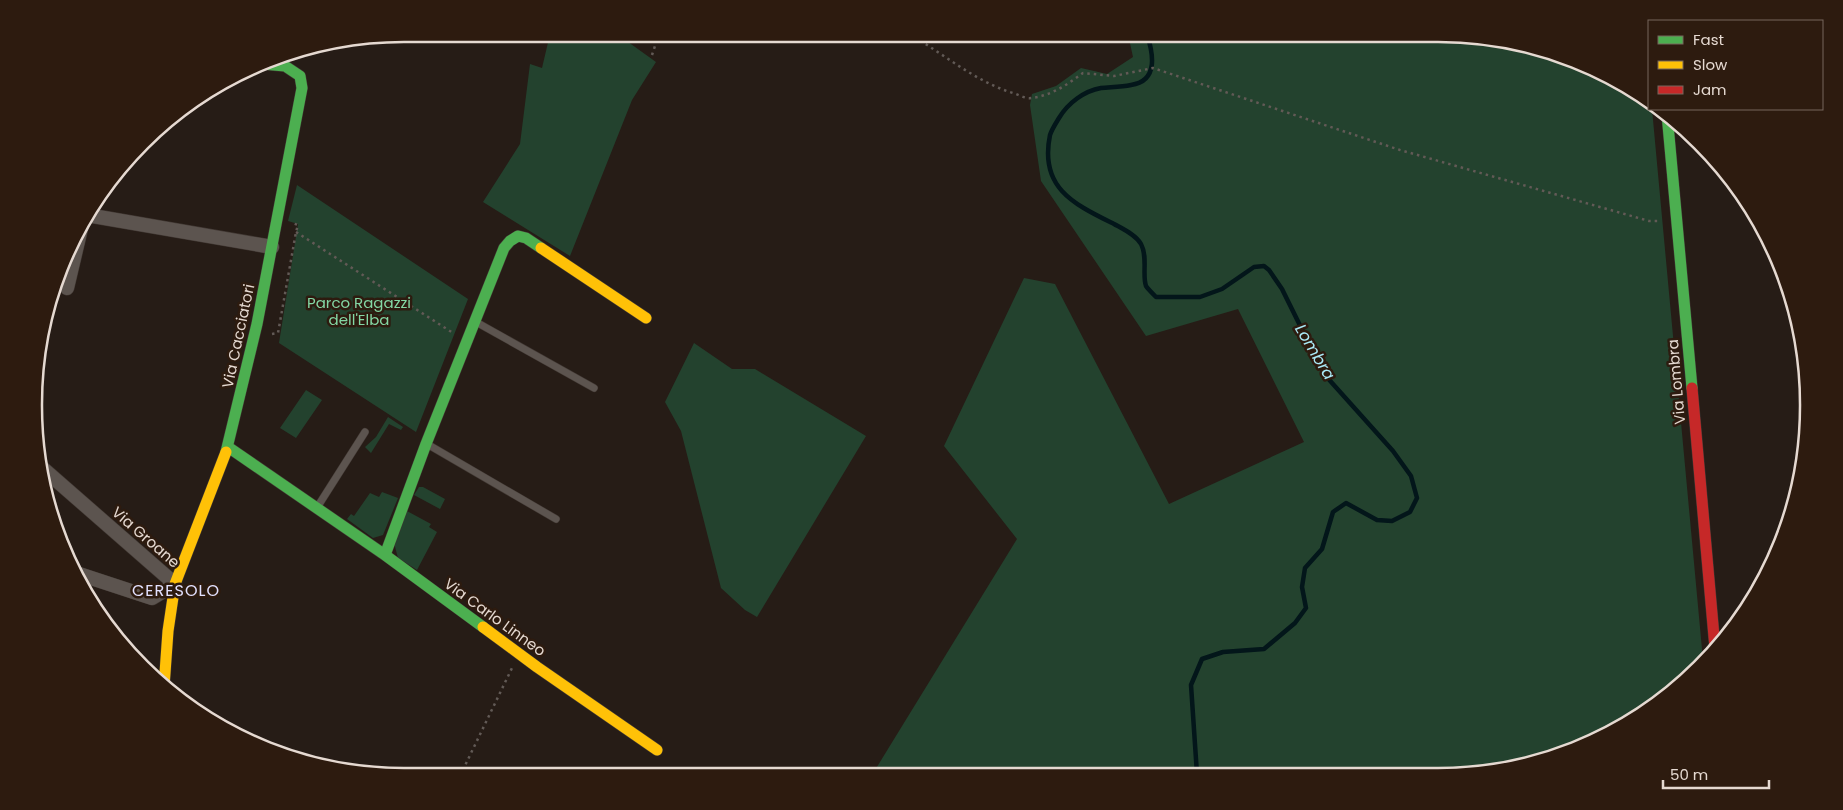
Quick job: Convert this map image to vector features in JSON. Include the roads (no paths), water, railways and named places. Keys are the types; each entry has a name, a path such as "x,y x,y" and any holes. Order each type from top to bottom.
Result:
{"street":[{"name":"Via Cacciatori","path":"175,584 228,447 255,332 272,247 302,88 300,76 285,66 279,65"},
{"name":"Via Lombra","path":"1668,124 1714,640"},
{"path":"96,217 272,247"},
{"path":"385,555 426,444 504,248 510,241 518,236 526,238 646,318"},
{"path":"67,288 74,257"},
{"name":"Via Carlo Linneo","path":"228,447 385,555 519,654 657,750"},
{"name":"Via Groane","path":"49,474 175,584 168,631 165,677"},
{"path":"86,576 152,598 175,584"}],"lane":[{"path":"476,322 594,388"},
{"path":"317,508 365,432"},
{"path":"426,444 556,519"}],"waterway":[{"name":"Lombra","path":"1149,42 1152,65 1146,78 1131,85 1101,88 1089,92 1072,103 1059,118 1050,135 1048,153 1050,168 1055,181 1073,201 1125,230 1139,241 1144,254 1146,286 1156,297 1200,297 1222,289 1254,267 1264,266 1269,270 1282,289 1324,374 1393,451 1411,476 1417,498 1410,512 1392,521 1377,520 1346,503 1333,512 1322,549 1305,568 1302,587 1306,608 1295,623 1264,649 1223,652 1202,659 1191,685 1197,768"}],"district":[{"name":"CERESOLO","path":"176,590"}],"park label":[{"name":"Parco Ragazzi dell'Elba","path":"359,310"}]}
